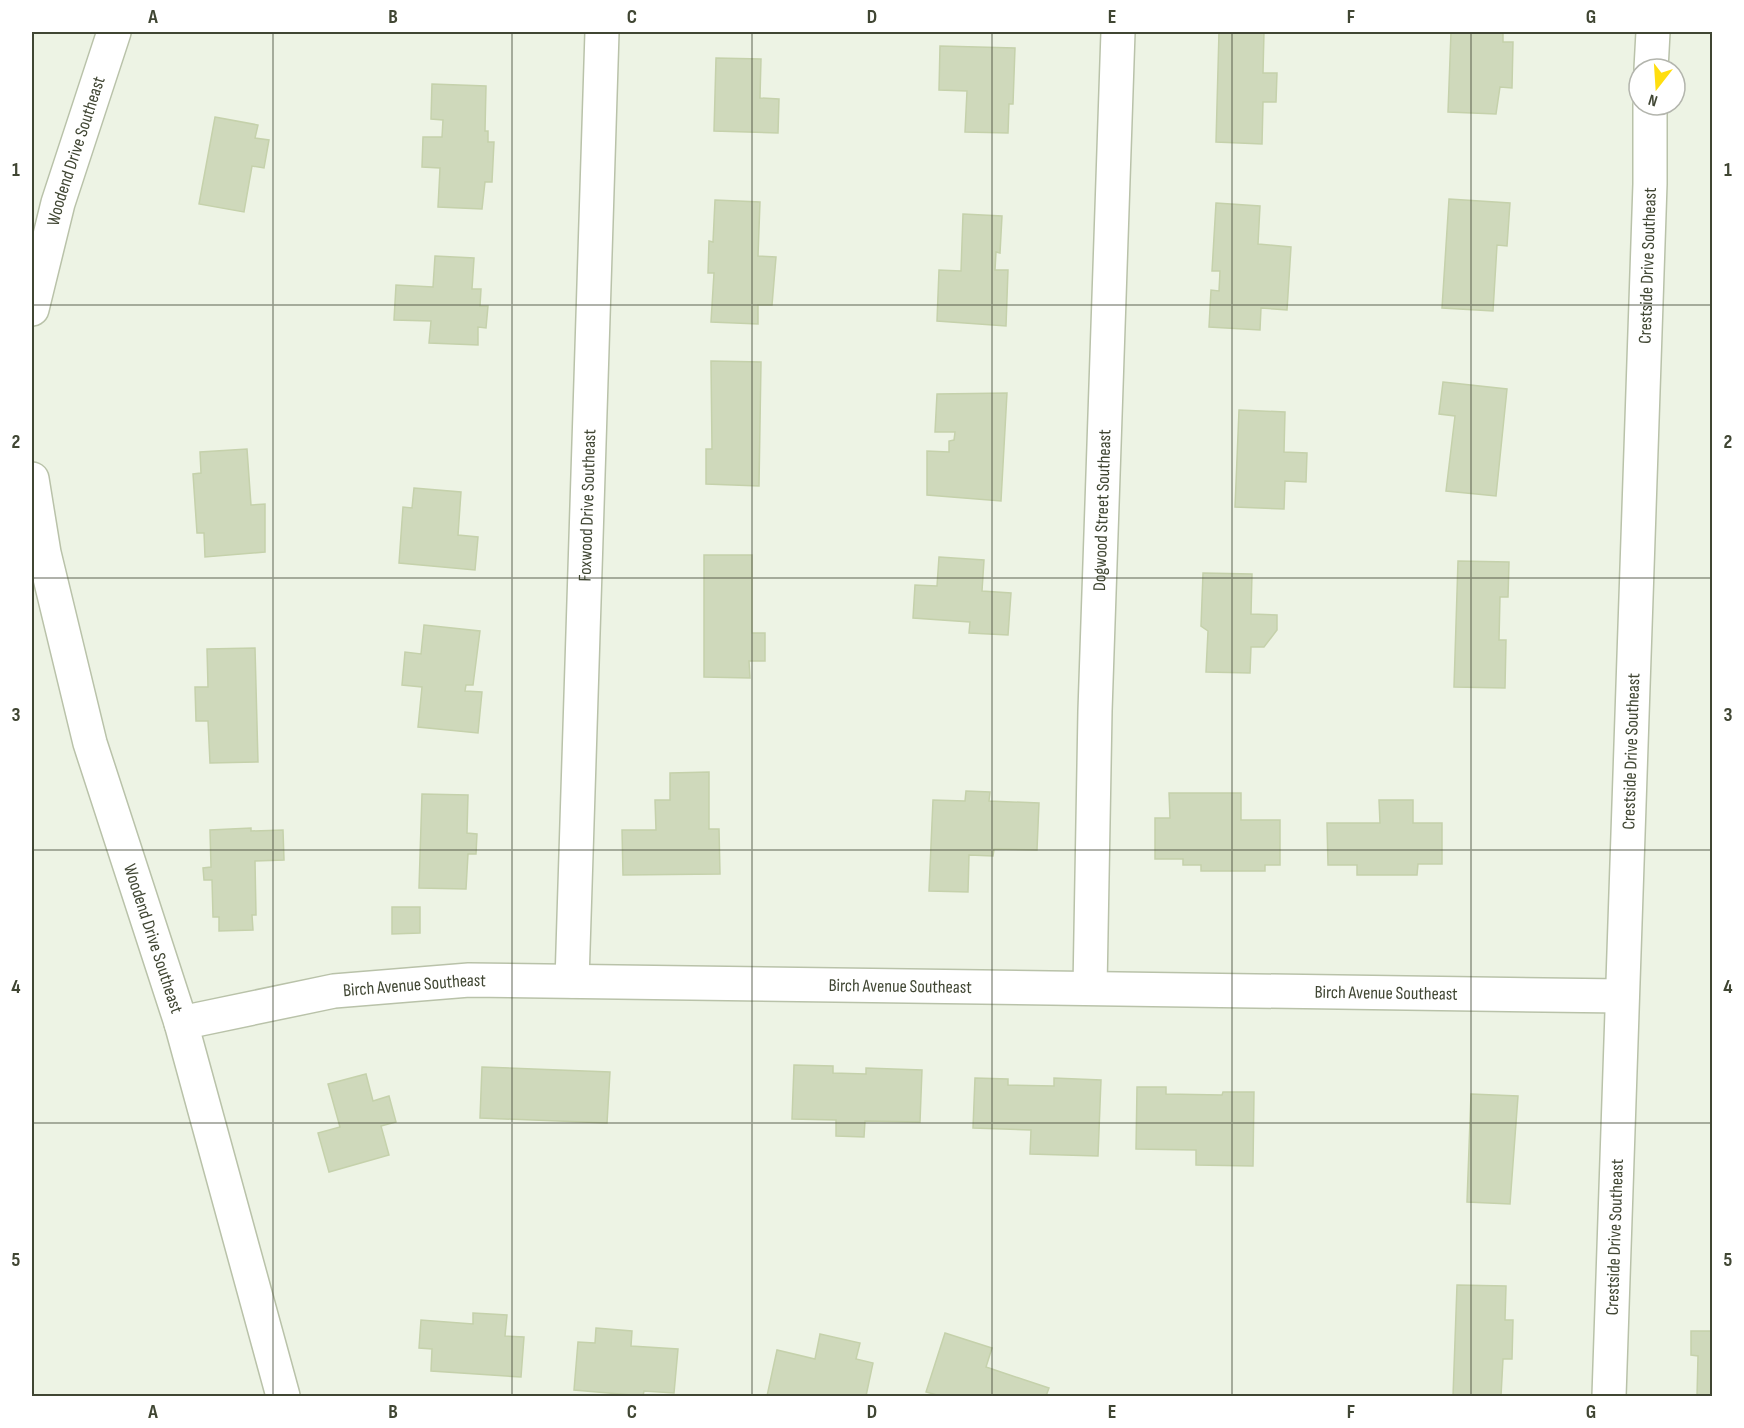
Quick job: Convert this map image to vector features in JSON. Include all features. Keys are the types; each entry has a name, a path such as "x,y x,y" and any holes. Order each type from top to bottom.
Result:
{"street":[{"name":"Woodend Drive Southeast","path":"32,309 58,203 114,32"},
{"name":"Foxwood Drive Southeast","path":"572,981 602,32"},
{"name":"Dogwood Street Southeast","path":"1090,988 1095,711 1118,32"},
{"path":"1652,57 1653,32"},
{"name":"Crestside Drive Southeast","path":"1609,1396 1650,117"},
{"name":"Woodend Drive Southeast","path":"32,479 44,553 90,743 181,1023 283,1396"},
{"name":"Birch Avenue Southeast","path":"181,1023 334,991 469,980 1622,996"}],"building":[{"path":"1219,32 1264,32 1263,73 1277,73 1276,102 1263,102 1262,144 1216,142"},
{"path":"1451,32 1503,32 1503,42 1513,42 1512,88 1500,87 1496,114 1448,112"},
{"path":"940,46 1015,48 1013,104 1009,104 1008,133 965,132 967,91 939,90"},
{"path":"716,58 761,59 760,98 779,99 778,133 714,131"},
{"path":"432,84 486,86 485,131 488,131 488,142 494,142 492,182 485,182 482,209 438,207 440,168 422,167 423,137 442,137 443,120 431,119"},
{"path":"215,117 258,125 255,138 269,140 264,168 252,166 244,212 199,204"},
{"path":"1449,199 1510,203 1507,246 1497,245 1493,311 1442,308"},
{"path":"715,200 760,202 758,256 776,257 772,305 758,305 758,324 711,322 714,273 708,273 709,241 713,242"},
{"path":"1216,203 1260,206 1258,244 1291,247 1287,310 1261,308 1260,330 1209,327 1211,290 1219,291 1220,271 1212,271"},
{"path":"963,214 1002,216 1000,253 996,252 995,270 1008,270 1006,326 937,321 939,270 961,271"},
{"path":"435,256 474,258 472,289 481,289 480,306 488,306 486,328 478,327 478,345 429,343 431,321 394,320 396,285 433,287"},
{"path":"711,361 761,362 759,486 706,484 706,449 712,449"},
{"path":"1443,382 1507,389 1496,496 1446,491 1455,416 1439,414"},
{"path":"1007,393 1001,501 927,495 927,451 949,452 949,441 954,440 955,432 935,432 937,394"},
{"path":"1239,410 1285,412 1284,452 1307,453 1306,482 1285,481 1284,509 1235,507"},
{"path":"247,449 251,505 265,504 265,552 205,557 204,533 197,533 193,474 201,473 200,452"},
{"path":"414,488 461,492 458,535 478,537 475,570 399,563 403,507 412,508"},
{"path":"704,555 752,555 752,633 765,633 765,661 749,661 750,678 704,677"},
{"path":"939,557 984,560 982,591 1011,593 1008,635 969,633 970,622 913,618 915,585 937,586"},
{"path":"1458,561 1509,562 1508,597 1500,597 1499,640 1506,640 1505,688 1454,687"},
{"path":"1203,573 1252,574 1251,614 1277,615 1277,630 1264,647 1251,647 1250,673 1206,672 1208,631 1201,626"},
{"path":"424,625 480,631 473,685 466,685 465,691 482,692 478,733 418,727 422,687 402,685 405,652 421,654"},
{"path":"255,648 258,762 210,763 208,721 196,721 195,687 208,687 207,649"},
{"path":"709,772 709,829 719,829 720,874 623,875 622,830 656,830 655,800 670,800 670,773"},
{"path":"966,791 990,792 989,801 1039,803 1037,850 994,849 993,856 969,855 968,892 929,891 933,800 965,801"},
{"path":"1169,793 1241,793 1241,820 1280,820 1280,865 1265,865 1265,871 1201,871 1201,865 1183,865 1183,859 1155,859 1155,818 1170,818"},
{"path":"422,794 468,795 467,833 477,834 476,854 468,854 466,889 419,888"},
{"path":"1379,800 1413,800 1413,823 1442,823 1442,864 1418,864 1417,875 1357,875 1357,865 1328,865 1327,823 1380,823"},
{"path":"251,828 251,831 283,830 284,860 255,861 256,915 252,915 253,930 219,931 219,917 213,917 212,880 204,880 203,868 211,867 210,830"},
{"path":"392,907 420,907 420,933 392,934"},
{"path":"794,1065 833,1066 833,1073 866,1074 866,1068 922,1070 920,1122 865,1121 864,1137 836,1136 836,1120 792,1119"},
{"path":"482,1067 610,1072 607,1123 480,1118"},
{"path":"366,1074 373,1101 389,1096 396,1122 381,1126 389,1155 329,1172 318,1133 340,1127 328,1084"},
{"path":"975,1078 1008,1079 1008,1085 1054,1086 1054,1078 1101,1080 1098,1156 1030,1154 1031,1130 973,1128"},
{"path":"1137,1087 1166,1087 1166,1094 1222,1095 1223,1092 1254,1092 1253,1166 1196,1165 1196,1150 1136,1149"},
{"path":"1471,1094 1518,1096 1510,1204 1467,1202"},
{"path":"1457,1285 1506,1286 1505,1320 1513,1320 1512,1359 1503,1359 1501,1396 1453,1396"},
{"path":"473,1313 507,1315 505,1336 524,1337 521,1377 431,1371 432,1349 419,1348 421,1320 473,1324"},
{"path":"596,1328 632,1331 631,1346 678,1349 674,1393 644,1391 643,1396 574,1390 578,1342 595,1343"},
{"path":"1691,1331 1712,1331 1712,1396 1697,1396 1698,1356 1691,1355"},
{"path":"945,1333 992,1348 986,1367 1049,1388 1046,1396 941,1396 926,1392"},
{"path":"820,1334 860,1343 856,1359 873,1363 866,1396 767,1396 777,1350 815,1359"}]}
